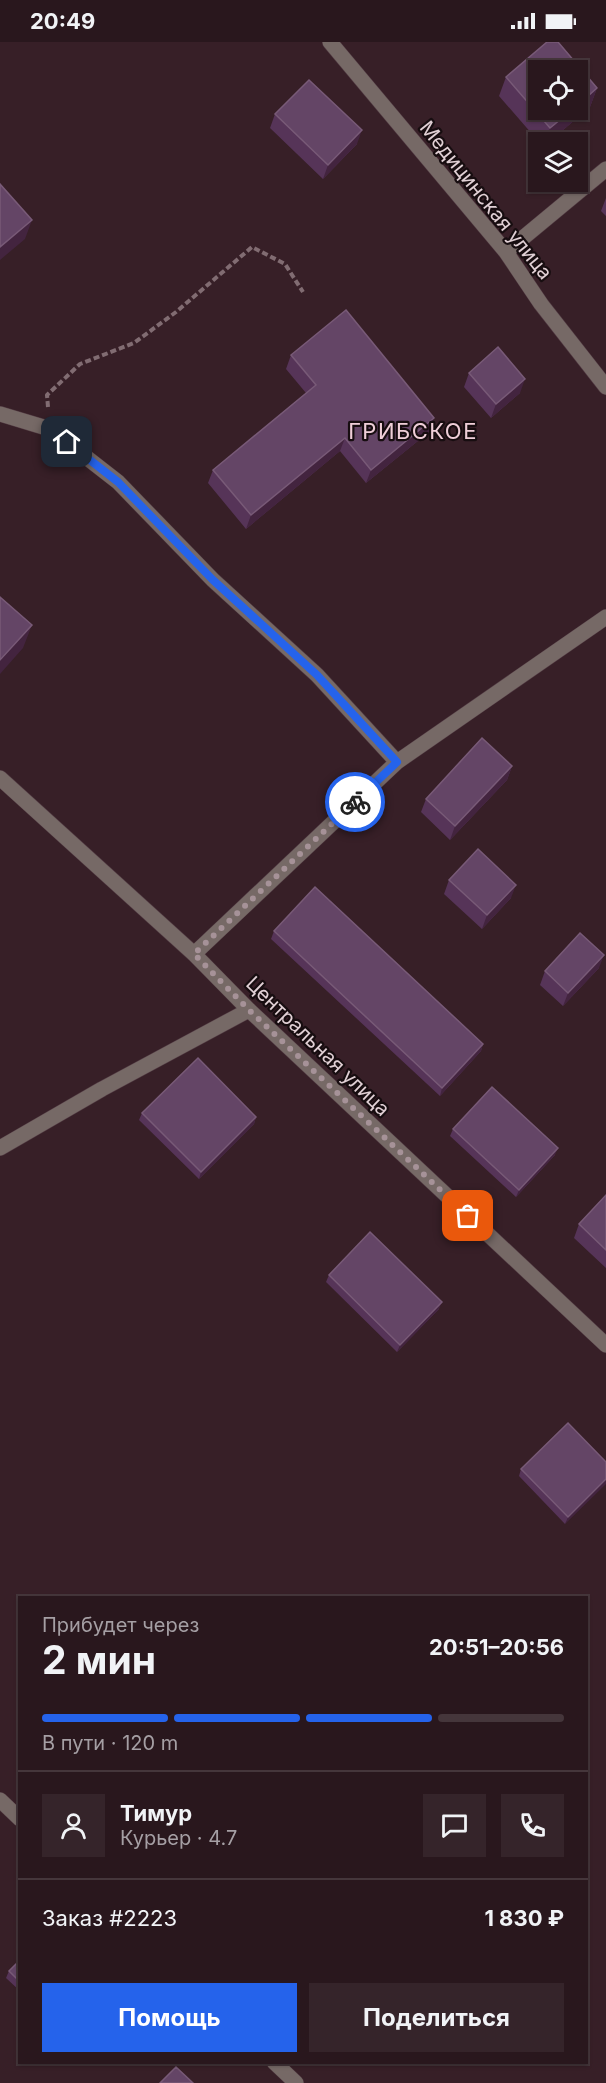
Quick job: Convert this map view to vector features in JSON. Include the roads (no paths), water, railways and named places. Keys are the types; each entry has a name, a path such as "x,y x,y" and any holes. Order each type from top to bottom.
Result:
{"street":[{"name":"Медицинская улица","path":"330,42 506,252 541,304 606,387"},
{"path":"506,252 606,169"},
{"path":"0,414 50,429 118,482 213,580 317,675 397,762"},
{"path":"194,954 397,762 606,617"},
{"name":"Центральная улица","path":"0,778 194,954 249,1010 605,1342"},
{"path":"0,1148 102,1089 249,1010"},
{"path":"0,1800 18,1817"},
{"path":"276,2064 296,2083"}],"district":[{"name":"ГРИБСКОЕ","path":"413,431"}]}
